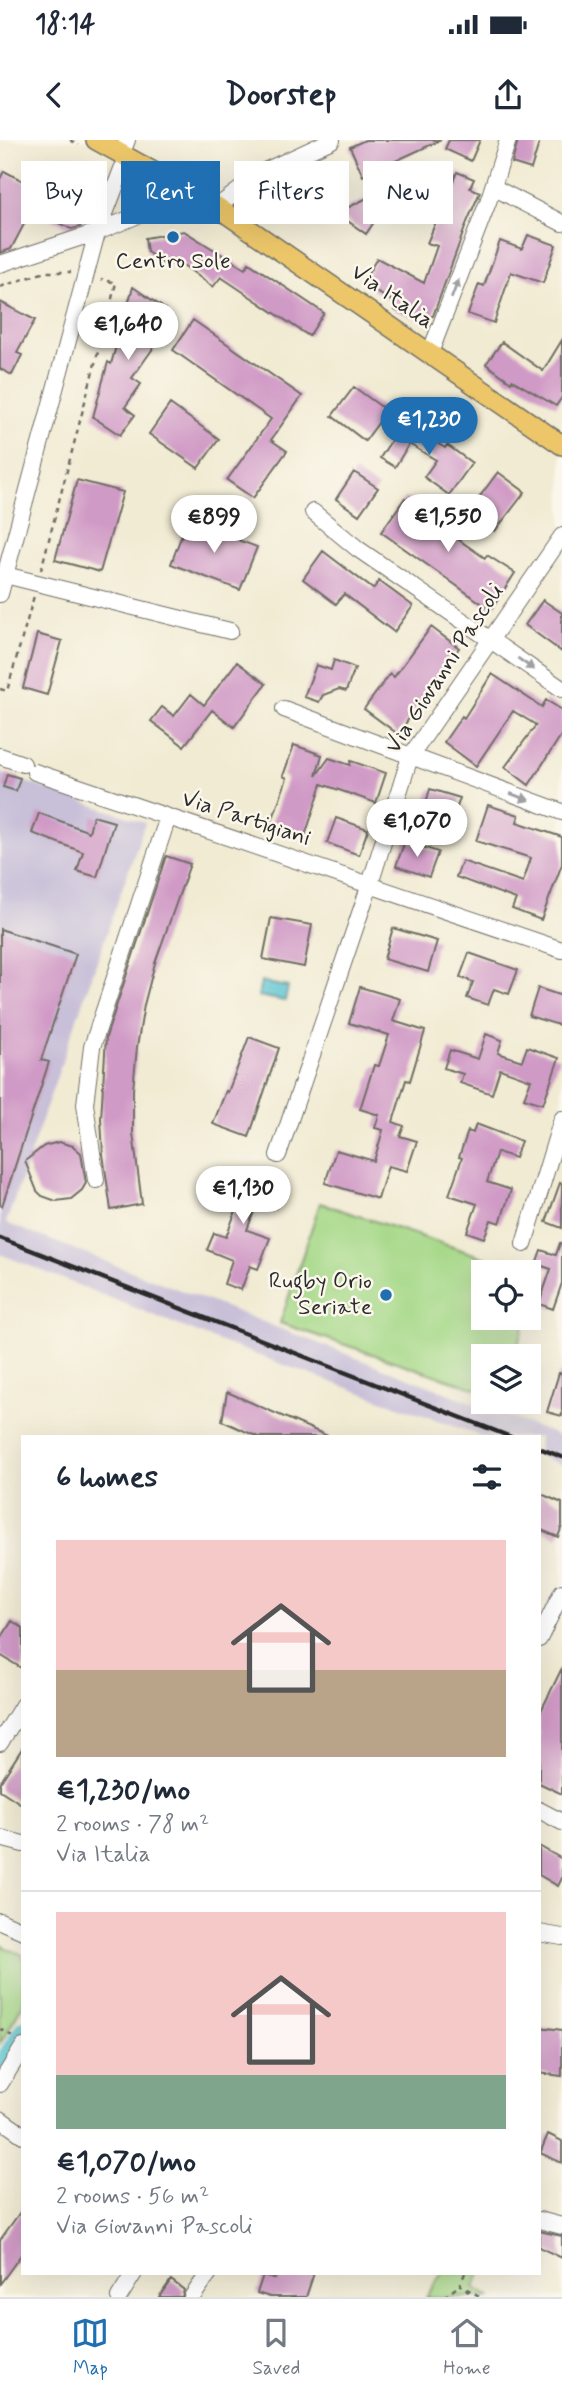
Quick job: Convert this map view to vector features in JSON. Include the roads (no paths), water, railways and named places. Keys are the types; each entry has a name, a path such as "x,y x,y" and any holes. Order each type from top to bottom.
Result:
{"main road":[{"name":"Via Italia","path":"96,140 126,150 144,161"},
{"name":"Via Italia","path":"220,209 562,445"}],"street":[{"path":"220,205 265,171 332,140"},
{"path":"430,352 508,140"},
{"path":"0,593 95,240 122,169 126,150"},
{"path":"492,187 562,223"},
{"path":"0,264 121,222"},
{"path":"313,512 358,549 562,689"},
{"name":"Via Giovanni Pascoli","path":"278,1155 410,757 562,536"},
{"path":"5,576 230,631"},
{"path":"284,709 562,811"},
{"name":"Via Partigiani","path":"0,756 168,817 562,950"},
{"path":"96,1180 85,1104 92,1047 168,817"},
{"path":"524,1244 562,1119"},
{"path":"541,1635 562,1592"},
{"path":"0,1744 21,1709"},
{"path":"541,1811 562,1822"},
{"path":"0,1838 21,1843"},
{"path":"0,1921 21,1930"},
{"path":"541,1933 562,1937"},
{"path":"0,2084 21,2050"},
{"path":"0,2119 21,2134"},
{"path":"541,2221 562,2226"},
{"path":"119,2297 133,2275"},
{"path":"192,2297 208,2275"}],"water":[{"path":"261,982 288,987 285,1001 258,996"}],"waterway":[{"path":"0,2065 21,2031"}],"railway":[{"path":"0,1238 506,1435"},
{"path":"541,1449 562,1457"}],"place":[{"name":"Centro Sole","path":"173,237"},
{"name":"Rugby Orio Seriate","path":"386,1295"}]}
